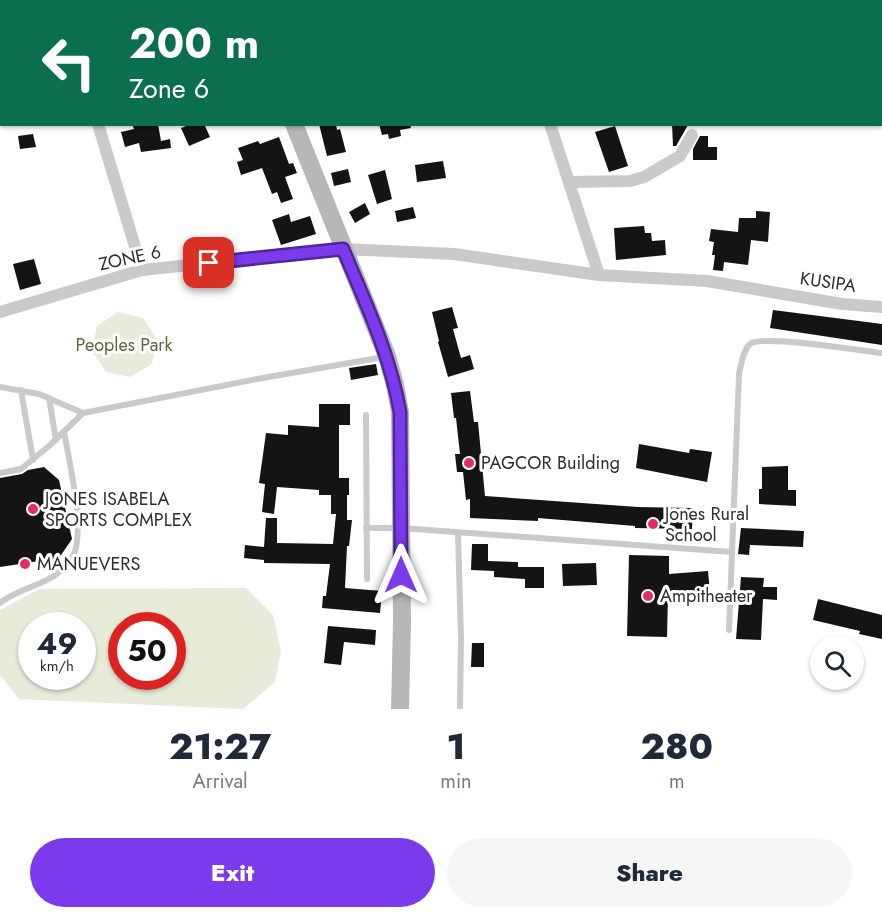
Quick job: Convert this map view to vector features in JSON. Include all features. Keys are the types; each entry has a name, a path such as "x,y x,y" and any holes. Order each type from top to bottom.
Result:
{"main road":[{"path":"295,126 387,356 400,412 400,709"}],"street":[{"path":"99,126 142,270"},
{"path":"551,126 600,275"},
{"path":"569,182 630,181 644,177 680,156 692,135"},
{"name":"ZONE 6","path":"0,312 142,270 343,249 453,254 600,275"},
{"name":"KUSIPA","path":"600,275 707,281 842,304 882,307"}],"lane":[{"path":"729,630 739,375 749,345 757,341 776,340 882,353"},
{"path":"0,473 21,469 83,414 387,356"},
{"path":"0,387 39,394 83,414"},
{"path":"21,390 33,460"},
{"path":"49,398 56,440"},
{"path":"366,415 367,579"},
{"path":"0,603 54,576 73,556 78,539 76,504 64,432"},
{"path":"366,528 401,528 732,552"},
{"path":"458,533 461,638 460,709"}],"green space":[{"name":"Peoples Park","path":"118,312 143,318 157,339 152,364 130,377 106,372 92,351 97,326"},
{"path":"246,588 273,615 281,651 275,682 243,709 19,699 0,675 0,610 39,589"}],"building":[{"path":"133,126 158,126 161,141 170,139 171,148 141,152 139,143 125,147 121,132 134,129"},
{"path":"205,126 210,137 189,146 181,128"},
{"path":"320,126 336,126 337,130 340,129 346,152 327,156"},
{"path":"380,126 410,126 411,128 400,130 401,136 389,139 388,134 382,135"},
{"path":"615,126 628,166 609,172 595,132"},
{"path":"672,126 687,126 676,146 673,146"},
{"path":"33,134 36,147 20,149 18,136"},
{"path":"700,136 708,136 708,147 717,147 717,160 693,160 693,149"},
{"path":"279,137 289,164 293,163 297,173 285,177 293,199 281,203 277,192 272,194 262,168 241,175 237,162 243,160 238,148 258,141 260,144"},
{"path":"443,161 446,178 417,182 415,165"},
{"path":"348,169 351,182 334,186 331,173"},
{"path":"385,170 392,199 377,204 368,175"},
{"path":"365,203 370,214 355,223 349,212"},
{"path":"413,207 416,218 397,222 395,211"},
{"path":"756,211 770,212 768,242 751,240 748,265 724,262 723,271 713,270 715,255 712,255 714,242 709,241 711,229 738,232 739,218 756,218"},
{"path":"289,214 291,222 310,216 316,234 281,245 272,220"},
{"path":"644,226 645,233 651,233 652,241 665,240 666,255 616,260 614,228"},
{"path":"34,259 41,284 20,290 13,264"},
{"path":"452,307 458,328 453,329 461,358 470,355 474,369 448,377 432,312"},
{"path":"773,310 882,324 882,345 770,328"},
{"path":"376,364 378,375 351,380 349,368"},
{"path":"470,391 474,422 478,422 485,496 638,507 693,508 692,529 635,528 635,526 538,518 538,521 470,518 470,499 466,500 463,472 457,472 455,454 460,454 451,393"},
{"path":"319,404 350,404 350,425 339,425 339,478 349,478 347,520 352,520 349,546 347,546 345,588 382,591 380,613 322,608 330,564 264,563 264,560 244,558 245,545 264,547 266,518 277,518 277,543 333,544 336,514 331,514 331,495 319,495 319,490 277,487 274,514 262,512 265,484 259,483 266,433 288,435 288,425 319,427"},
{"path":"639,444 689,453 690,449 712,452 707,482 636,468"},
{"path":"788,466 788,490 796,490 796,506 759,504 762,467"},
{"name":"JONES ISABELA SPORTS COMPLEX","path":"44,467 59,480 72,539 59,558 0,567 0,478"},
{"path":"741,528 804,531 803,547 750,545 749,555 738,554"},
{"path":"472,544 488,544 488,561 518,562 518,567 544,567 544,588 525,588 525,579 494,577 494,571 471,570"},
{"name":"Ampitheater","path":"629,555 669,556 669,574 708,571 710,592 668,595 667,637 627,636"},
{"path":"596,563 597,585 563,586 562,564"},
{"path":"741,577 764,578 763,587 777,587 777,600 763,599 761,640 736,639"},
{"path":"818,599 882,615 882,639 859,634 860,631 813,620"},
{"path":"328,626 376,630 375,645 344,642 341,665 324,663"},
{"path":"472,643 484,643 484,667 471,667"}],"place":[{"name":"PAGCOR Building","path":"469,463"},
{"name":"JONES ISABELA SPORTS COMPLEX","path":"33,509"},
{"name":"Jones Rural School","path":"653,524"},
{"name":"MANUEVERS","path":"25,564"},
{"name":"Ampitheater","path":"648,596"}],"route":[{"path":"209,263 343,249 387,356 400,412 401,575"}]}
